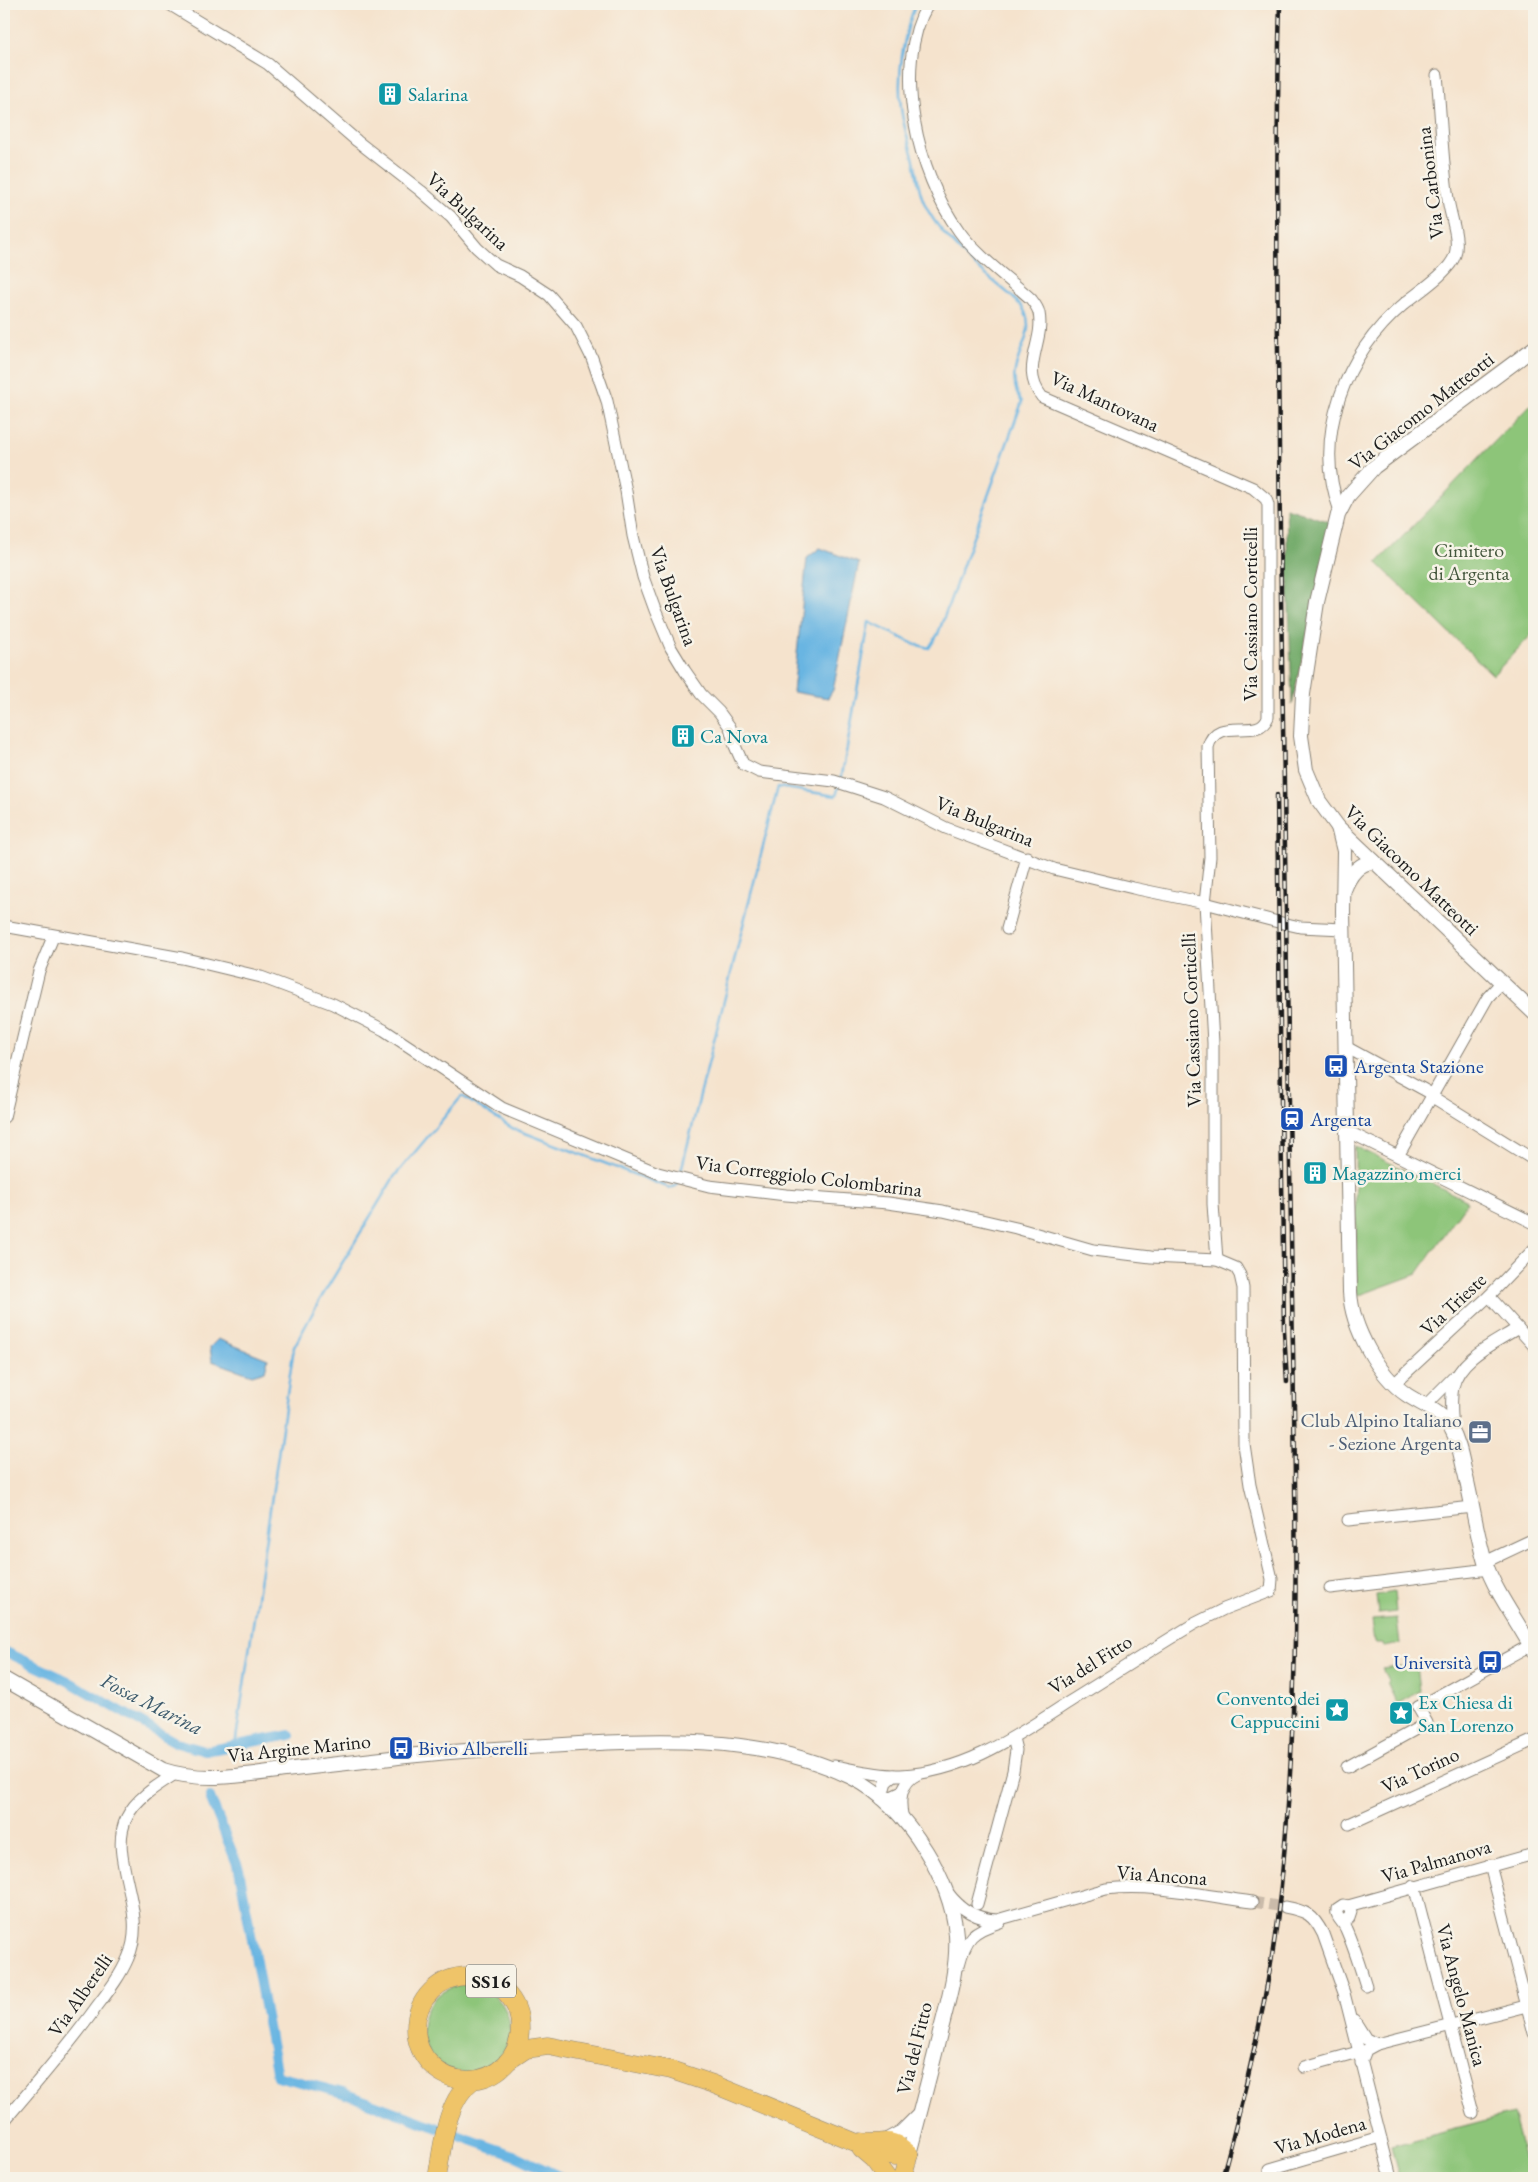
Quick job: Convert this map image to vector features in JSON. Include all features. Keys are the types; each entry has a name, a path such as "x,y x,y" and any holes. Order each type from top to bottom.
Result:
{"main road":[{"name":"SS16","path":"508,2061 519,2038 520,2021 508,1994 492,1982 473,1976 454,1977 444,1980 423,2000 416,2019 415,2029 419,2048 430,2065 438,2071 458,2080 474,2080 493,2074 519,2053 532,2047 567,2048 682,2073 889,2155 909,2154"},
{"name":"SS16","path":"520,2021 538,2038 567,2048"},
{"path":"437,2178 448,2121 448,2096 443,2079 438,2071"},
{"path":"448,2121 458,2098 467,2085 474,2080"},
{"name":"SS16","path":"849,2139 869,2143 887,2140"},
{"name":"SS16","path":"849,2139 874,2160 887,2178"},
{"path":"887,2140 899,2145 909,2154"},
{"name":"Via del Fitto","path":"902,2178 909,2154"}],"street":[{"name":"Via Bulgarina","path":"169,4 268,64 358,141 422,191 496,265 520,276 548,294 576,326 592,358 607,401 643,577 671,648 684,671 701,694 730,727 735,746 743,764 759,772 841,783 884,797 946,828 1070,873 1206,903 1300,927 1343,929"},
{"name":"Via Mantovana","path":"928,4 916,31 910,62 911,91 917,129 927,170 942,206 960,233 1031,299 1039,312 1032,369 1033,386 1042,397 1253,488"},
{"name":"Via Carbonina","path":"1340,511 1330,479 1330,461 1333,419 1344,382 1368,342 1399,309 1446,269 1455,254 1456,241 1448,200 1437,75"},
{"name":"Via Giacomo Matteotti","path":"1534,348 1374,467 1354,489 1340,511 1317,602 1309,647 1303,694 1301,736 1303,758 1311,784 1326,813 1372,862 1534,1013"},
{"name":"Via Cassiano Corticelli","path":"1217,1260 1213,1204 1213,1043 1206,903 1210,857 1208,747 1210,739 1222,730 1259,727 1266,722 1268,717 1268,510 1266,499 1253,488"},
{"path":"1338,827 1344,851 1343,929 1352,1313 1360,1334 1395,1384 1405,1394 1441,1415 1453,1432 1459,1447 1487,1566 1533,1647 1473,1676 1418,1707 1427,1723 1347,1767"},
{"path":"1007,929 1027,857"},
{"path":"1343,911 1344,890 1347,883 1360,866 1372,862"},
{"name":"Via Correggiolo Colombarina","path":"4,926 182,958 261,977 333,1004 384,1030 502,1108 649,1169 679,1178 709,1186 786,1196 888,1203 943,1211 1016,1228 1093,1250 1151,1257 1217,1260"},
{"path":"4,1117 39,971 53,936"},
{"path":"1398,1156 1488,997 1501,983"},
{"path":"1346,1047 1432,1095 1534,1160"},
{"path":"1347,1132 1534,1224"},
{"name":"Via Trieste","path":"1395,1384 1489,1296 1534,1249"},
{"name":"Via del Fitto","path":"813,1762 894,1775 924,1772 972,1760 1013,1738 1194,1624 1224,1609 1267,1594 1272,1588 1250,1485 1244,1444 1244,1310 1241,1279 1236,1268 1217,1260"},
{"path":"1489,1296 1534,1346"},
{"path":"1425,1406 1470,1360 1518,1328"},
{"path":"1453,1432 1452,1396 1458,1373"},
{"path":"1348,1520 1473,1507"},
{"path":"1330,1588 1487,1566 1534,1539"},
{"name":"Via Argine Marino","path":"4,1678 163,1770 189,1777 219,1776 398,1757 614,1742 699,1742 746,1747 813,1762 851,1777 881,1799"},
{"path":"954,1927 976,1910 1013,1771 1016,1750 1013,1738"},
{"name":"Via Torino","path":"1349,1824 1534,1740"},
{"name":"Via del Fitto","path":"881,1799 902,1792 909,1780 924,1772"},
{"name":"Via Alberelli","path":"4,2122 76,2035 118,1978 129,1957 136,1920 121,1841 122,1828 128,1815 137,1803 175,1774"},
{"path":"881,1799 886,1782 894,1775"},
{"path":"902,1792 900,1801 903,1820"},
{"name":"Via del Fitto","path":"881,1799 903,1820 930,1858 944,1888 954,1927 954,1976 909,2154"},
{"name":"Via Palmanova","path":"1366,1986 1351,1941 1346,1915 1414,1886 1534,1854"},
{"path":"1490,1865 1531,2004 1534,2032"},
{"name":"Via Angelo Manica","path":"1414,1886 1473,2113"},
{"name":"Via Ancona","path":"944,1888 958,1905 976,1910 997,1920 1106,1889 1120,1887 1153,1889 1252,1902"},
{"path":"1285,1907 1302,1910 1318,1925 1358,2029 1366,2039 1377,2044"},
{"name":"Via Ancona","path":"954,1927 968,1932 979,1930 1013,1916"},
{"name":"Via Ancona","path":"954,1976 968,1939 979,1930"},
{"path":"1344,1993 1391,2178"},
{"path":"1304,2067 1366,2050 1377,2044 1531,2004"},
{"name":"SS16","path":"887,2140 902,2132 919,2115"},
{"name":"Via Modena","path":"1270,2169 1380,2138"}],"green space":[{"name":"Cimitero di Argenta","path":"1534,401 1534,632 1493,675 1377,563"},
{"path":"1286,508 1331,522 1292,705"},
{"path":"1355,1146 1468,1201 1417,1274 1357,1296"},
{"path":"1394,1592 1396,1612 1378,1614 1376,1595"},
{"path":"1397,1618 1400,1644 1383,1647 1382,1643 1375,1643 1372,1620"},
{"path":"1417,1665 1420,1691 1397,1704 1382,1669"},
{"path":"466,1985 483,1988 491,1992 503,2004 507,2012 510,2029 507,2046 503,2054 491,2066 483,2070 466,2073 449,2070 441,2066 429,2054 425,2046 422,2029 425,2012 429,2004 441,1992 449,1988"},
{"path":"1513,2114 1530,2178 1399,2178 1391,2146"}],"water":[{"path":"820,548 859,563 833,690 828,698 793,692 807,558"},
{"path":"218,1339 268,1359 265,1371 252,1375 212,1361 210,1347"}],"waterway":[{"path":"841,781 869,622 914,644 929,648 938,634 1022,402 1016,389 1014,377 1027,333 1028,323 1025,312 1015,299 973,264 948,238 931,216 920,191 903,121 900,95 904,41 916,4"},
{"path":"680,1175 778,787 836,796 839,786"},
{"path":"235,1746 294,1347 318,1303 394,1177 462,1096 512,1128 670,1188 676,1186 677,1182"},
{"name":"Fossa Marina","path":"4,1651 68,1681 177,1743 205,1751 290,1735"},
{"path":"210,1797 239,1869 277,2076 343,2093 438,2128"},
{"path":"454,2134 516,2156 563,2178"}],"tunnel":[{"path":"1252,1902 1285,1907"}],"railway":[{"path":"1222,2178 1254,2051 1277,1921 1286,1835 1295,1663 1295,1490 1278,333 1277,201 1280,4"},
{"path":"1277,795 1284,1331 1287,1382"}],"place":[{"name":"Salarina","path":"390,94"},
{"name":"Ca Nova","path":"683,736"},
{"name":"Argenta Stazione","path":"1336,1066"},
{"name":"Argenta","path":"1292,1119"},
{"name":"Magazzino merci","path":"1315,1173"},
{"name":"Club Alpino Italiano - Sezione Argenta","path":"1480,1432"},
{"name":"Università","path":"1490,1662"},
{"name":"Convento dei Cappuccini","path":"1337,1710"},
{"name":"Ex Chiesa di San Lorenzo","path":"1401,1713"},
{"name":"Bivio Alberelli","path":"401,1748"}]}
